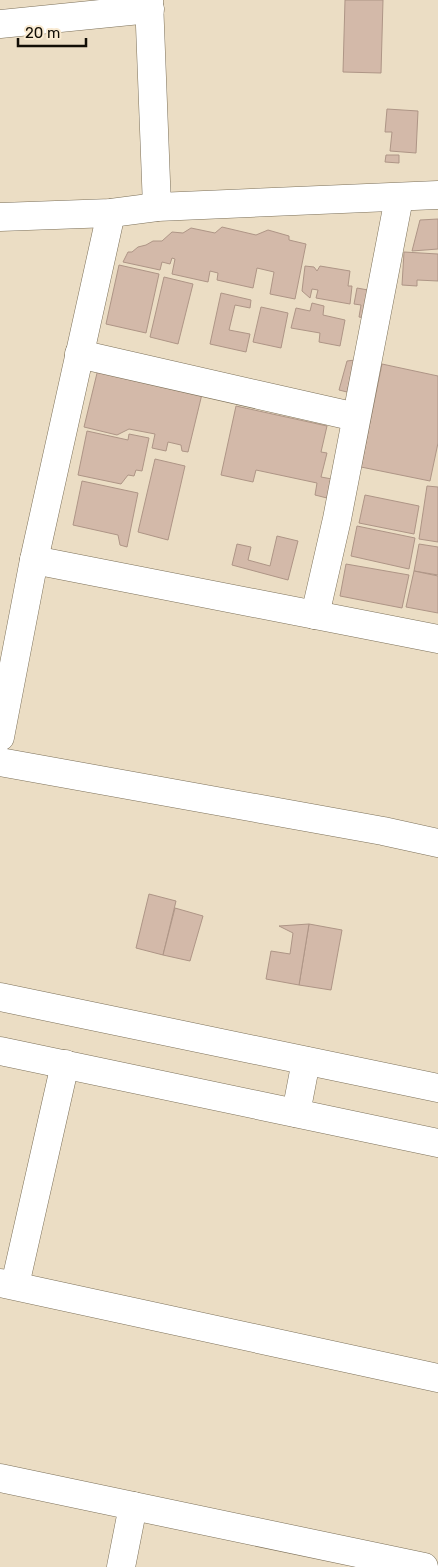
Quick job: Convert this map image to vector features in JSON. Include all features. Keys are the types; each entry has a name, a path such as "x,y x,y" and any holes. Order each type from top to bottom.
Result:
{"street":[{"path":"0,24 150,4 157,207"},
{"path":"0,217 111,213 157,207 438,195"},
{"path":"315,615 336,519 399,198"},
{"path":"0,737 34,560 78,354 111,213"},
{"path":"78,354 356,417"},
{"path":"34,560 438,639"},
{"path":"0,762 383,831 438,843"},
{"path":"0,997 438,1088"},
{"path":"0,1051 438,1143"},
{"path":"296,1113 306,1061"},
{"path":"65,1064 7,1284 438,1378"},
{"path":"0,1478 424,1567"},
{"path":"121,1567 133,1506"}],"building":[{"path":"345,0 383,0 381,73 343,72"},
{"path":"387,109 418,111 416,153 390,151 392,132 385,132"},
{"path":"386,155 399,155 399,163 385,162"},
{"path":"438,219 438,249 412,251 420,220"},
{"path":"222,227 256,235 268,230 289,236 289,240 306,244 295,299 270,294 274,272 257,268 253,288 217,280 218,273 210,271 208,282 172,274 175,259 172,258 170,264 162,262 160,270 123,262 128,252 132,252 138,247 153,241 162,241 172,232 183,233 191,228 215,233"},
{"path":"404,252 438,254 438,281 417,280 417,286 402,285"},
{"path":"119,265 159,274 146,333 106,324"},
{"path":"305,266 314,267 317,271 320,266 350,271 348,286 352,286 350,304 316,298 318,290 312,289 310,298 302,291"},
{"path":"164,277 193,284 178,344 150,337"},
{"path":"357,288 368,290 365,318 359,317 361,305 354,304"},
{"path":"221,293 251,300 250,308 235,305 229,330 250,334 246,352 210,344"},
{"path":"312,303 324,306 323,315 345,320 340,346 319,342 320,333 291,328 296,308 310,311"},
{"path":"261,307 288,313 281,348 253,342"},
{"path":"355,360 347,392 339,390 347,361"},
{"path":"382,364 438,376 438,443 430,481 361,467"},
{"path":"98,369 202,394 188,452 182,451 181,445 168,442 166,451 152,448 155,434 129,429 117,435 84,427"},
{"path":"236,406 327,426 321,452 327,453 321,477 332,479 327,498 315,495 317,483 256,470 253,482 221,475"},
{"path":"87,431 128,440 129,434 149,438 142,471 136,470 134,476 128,475 121,484 78,475"},
{"path":"155,459 185,466 168,540 138,532"},
{"path":"82,481 138,493 127,547 120,545 118,535 73,525"},
{"path":"427,486 438,487 438,542 419,539"},
{"path":"365,495 419,506 414,534 359,523"},
{"path":"357,526 415,538 409,569 351,556"},
{"path":"277,536 298,541 288,580 232,565 237,544 251,547 248,560 270,566"},
{"path":"419,544 438,547 438,575 414,571"},
{"path":"346,564 409,575 402,608 340,596"},
{"path":"414,571 438,576 438,613 406,607"},
{"path":"149,894 176,901 163,955 136,948"},
{"path":"175,908 203,916 190,961 163,955"},
{"path":"309,924 342,930 331,990 299,985"},
{"path":"309,924 299,985 266,979 271,951 290,954 293,933 279,926"}]}
